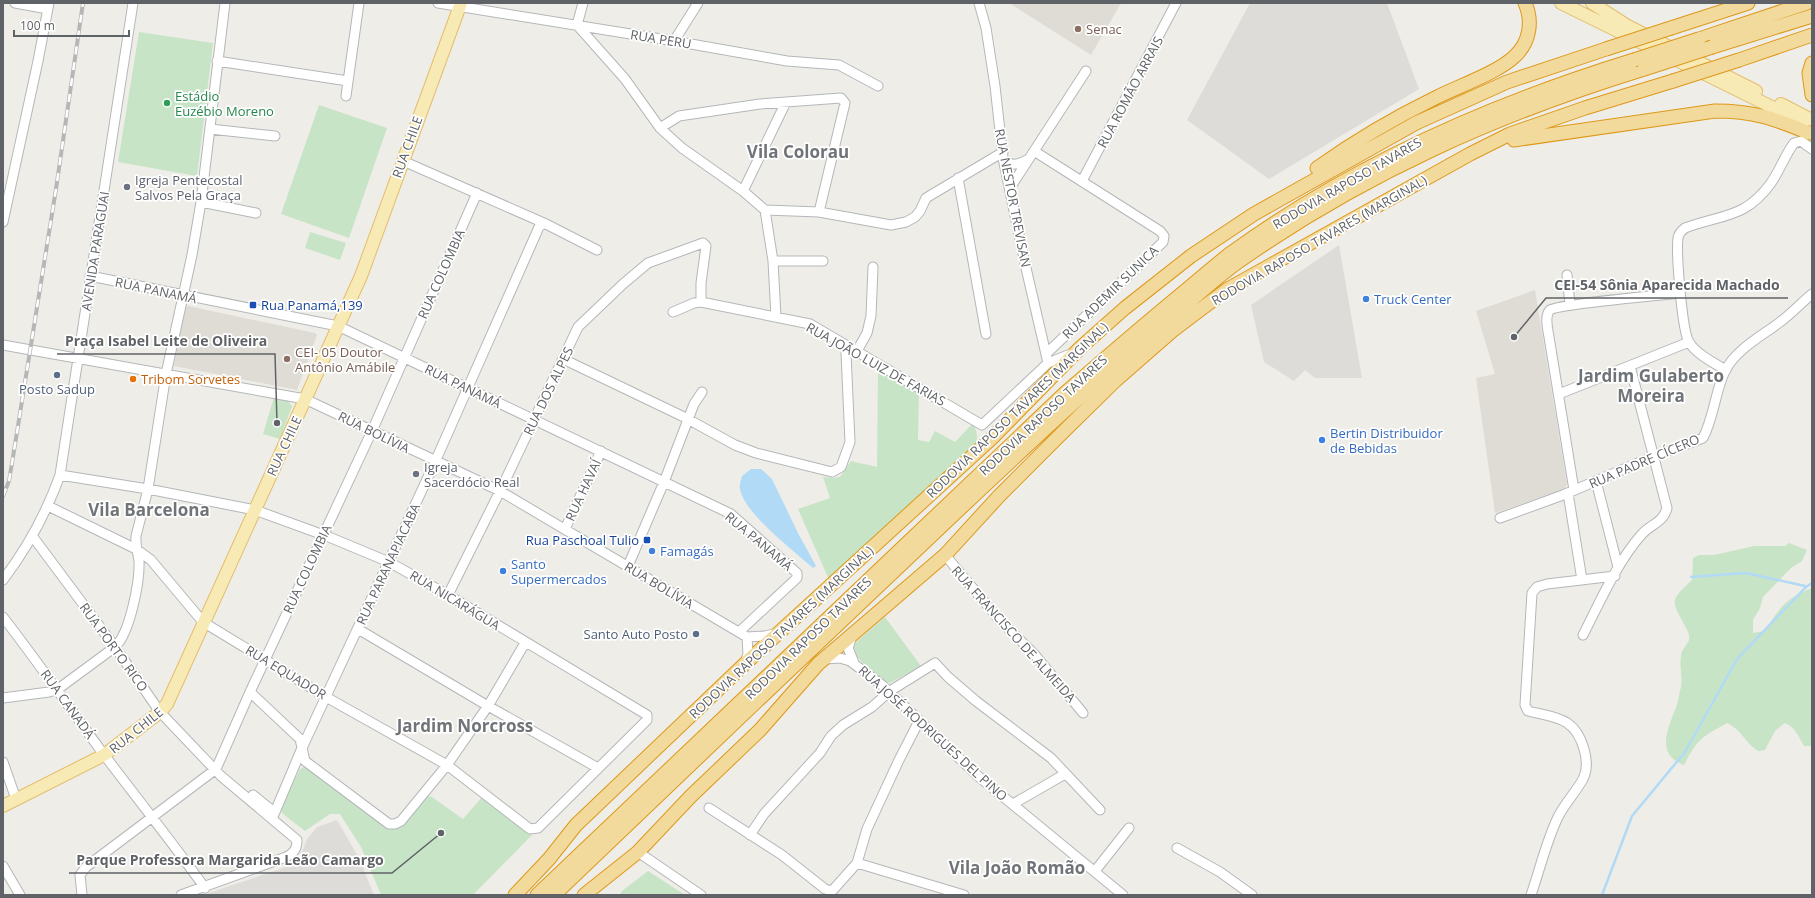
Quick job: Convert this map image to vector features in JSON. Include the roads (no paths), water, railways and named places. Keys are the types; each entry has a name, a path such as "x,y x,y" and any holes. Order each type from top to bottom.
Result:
{"highway":[{"path":"1254,214 1323,164 1386,124 1508,62 1522,49 1529,33 1530,18 1525,3"},
{"name":"RODOVIA RAPOSO TAVARES (MARGINAL)","path":"515,895 549,859 576,825 745,664 986,443 1076,352 1125,308 1179,266 1254,214 1341,164 1438,112 1507,82 1748,3"},
{"name":"RODOVIA RAPOSO TAVARES","path":"537,895 1064,394 1119,346 1230,254 1318,197 1364,171 1432,136 1489,110 1539,91 1807,3"},
{"name":"RODOVIA RAPOSO TAVARES","path":"554,895 802,657 1074,401 1121,359 1235,264 1323,208 1432,149 1548,100 1812,16"},
{"name":"RODOVIA RAPOSO TAVARES (MARGINAL)","path":"584,895 638,852 691,796 760,730 799,684 824,659 945,555 1039,454 1116,380 1184,321 1228,290 1470,154 1516,132 1812,35"},
{"path":"1812,63 1809,73 1809,83 1812,95"},
{"path":"1470,154 1518,138 1715,111 1741,111 1770,117 1811,129"}],"main road":[{"path":"1561,3 1786,114 1811,129"},
{"path":"1592,3 1609,15 1626,24 1730,76 1811,129"},
{"name":"RUA CHILE","path":"3,806 104,755 160,712 167,704 361,276 460,5"}],"street":[{"path":"3,222 7,181 38,61 48,6 15,3"},
{"name":"AVENIDA PARAGUAI","path":"3,580 33,538 60,475 133,3"},
{"path":"3,698 49,692 58,689 115,647 120,641 134,602 139,561 136,549 136,536 148,489 166,374 192,255 201,202 225,3"},
{"path":"346,96 359,3"},
{"name":"RUA PERU","path":"438,3 460,5 787,61 839,65 878,86"},
{"path":"583,3 577,25 625,79 660,128 682,148 743,191 765,210 820,212 891,225 906,222 920,211 926,198 958,178 1003,155 1006,161 1013,165 1018,165 1029,160"},
{"path":"674,41 698,3"},
{"name":"RUA NESTOR TREVISAN","path":"979,3 986,28 995,86 1003,155 1047,358"},
{"name":"RUA ROMÃO ARRAIS","path":"1082,181 1176,3"},
{"path":"217,61 348,81"},
{"path":"1010,188 1086,71"},
{"path":"660,128 679,116 760,104 841,98 845,103 820,212"},
{"path":"743,191 786,102"},
{"path":"210,129 275,136"},
{"path":"1726,370 1689,342 1684,326 1680,293 1678,239 1682,230 1690,226 1737,212 1752,204 1772,182 1791,147 1798,141 1805,143 1812,149"},
{"name":"RUA ADEMIR SUNICA","path":"1034,151 1160,231 1164,236 1163,242 1047,358"},
{"path":"403,161 544,223 597,250"},
{"path":"958,178 986,334"},
{"name":"RUA COLOMBIA","path":"82,895 80,875 86,867 216,769 250,692 372,430 477,193"},
{"path":"201,202 256,213"},
{"path":"765,210 773,261 776,317"},
{"name":"RUA PARANAPIACABA","path":"273,815 302,748 435,462 539,227 544,223"},
{"name":"RUA DOS ALPES","path":"448,595 500,491 578,327 623,284 648,263 703,243 705,244 701,283 701,302"},
{"path":"773,261 823,261"},
{"path":"564,359 689,419 735,445 832,472 841,467 850,442 846,353 854,349 867,333 871,316 873,267"},
{"path":"1567,275 1570,305"},
{"name":"RUA PANAMÁ","path":"90,276 183,296 338,326 731,514 797,573 797,578 738,632"},
{"path":"1582,580 1559,394 1547,316 1551,309 1570,305 1680,293"},
{"name":"RUA PADRE CÍCERO","path":"1500,518 1703,438 1726,370 1746,347 1780,322 1812,294"},
{"path":"673,312 701,302"},
{"name":"RUA JOÃO LUIZ DE FARIAS","path":"701,302 810,324 982,425"},
{"path":"1559,394 1689,342"},
{"name":"RUA BOLÍVIA","path":"3,345 306,399 435,462 500,491 747,637"},
{"path":"986,443 982,425 1047,358 1076,352"},
{"path":"1583,635 1615,576 1618,567 1640,536 1661,520 1666,513 1667,504 1652,457 1630,366"},
{"path":"628,566 664,482 697,397 702,392"},
{"name":"RUA HAVAÍ","path":"565,529 601,451"},
{"name":"RUA NICARÁGUA","path":"60,475 148,489 255,510 323,535 389,562 448,595 525,643 647,715 647,720 598,768"},
{"path":"1596,481 1618,567"},
{"name":"RUA EQUADOR","path":"48,506 136,549 151,560 203,622 326,697 447,765 533,830 538,828 598,768"},
{"name":"RUA PORTO RICO","path":"33,538 115,647 160,712 222,776 273,815 297,840 297,847 293,854 286,858 205,888"},
{"name":"RUA FRANCISCO DE ALMEIDA","path":"945,555 997,617 1035,655 1083,713"},
{"path":"1531,895 1558,818 1582,780 1586,763 1585,752 1579,736 1571,725 1557,718 1528,711 1525,705 1532,593 1538,586 1615,576"},
{"name":"RUA CANADÁ","path":"3,616 58,689 104,755 152,816 205,888"},
{"path":"358,629 488,706 598,768"},
{"path":"745,664 748,654 747,637 765,636 779,632"},
{"name":"RUA JOSÉ RODRIGUES DEL PINO","path":"853,634 848,644 850,655 854,663"},
{"path":"250,692 300,739 305,761 389,824 395,824 401,821 447,765 488,706 525,643"},
{"name":"RUA JOSÉ RODRIGUES DEL PINO","path":"824,659 840,658 854,663 890,691 978,776 1123,895"},
{"path":"750,835 764,814 820,753 831,736 843,725 872,707 890,691 936,662 948,677 976,702 1051,758 1100,810"},
{"path":"709,808 782,855 828,891 834,889 857,863 867,829 899,760 920,721"},
{"path":"3,762 16,799"},
{"path":"1013,804 1065,774"},
{"path":"1095,871 1129,828"},
{"path":"1177,848 1220,872 1252,895"},
{"path":"638,852 696,894"},
{"path":"857,863 937,891 964,895"},
{"path":"3,866 20,895"},
{"path":"181,895 205,888"}],"water":[{"path":"751,469 761,469 772,479 816,566 813,568 771,531 750,509 744,499 740,486 742,476"}],"waterway":[{"path":"1691,577 1746,573 1805,586"},
{"path":"1602,895 1632,816 1685,752 1737,659 1806,587 1812,583"}],"railway":[{"path":"3,496 9,481 13,457 56,189 83,3"}],"place":[{"name":"Senac","path":"1078,29"},
{"name":"Estádio Euzébio Moreno","path":"167,103"},
{"name":"Igreja Pentecostal Salvos Pela Graça","path":"127,187"},
{"name":"Truck Center","path":"1366,299"},
{"name":"Rua Panamá,139","path":"253,305"},
{"name":"CEI-54 Sônia Aparecida Machado","path":"1514,337"},
{"name":"CEI- 05 Doutor Antônio Amábile","path":"287,359"},
{"name":"Posto Sadup","path":"57,375"},
{"name":"Tribom Sorvetes","path":"133,379"},
{"name":"Praça Isabel Leite de Oliveira","path":"277,423"},
{"name":"Bertin Distribuidor de Bebidas","path":"1322,440"},
{"name":"Igreja Sacerdócio Real","path":"416,474"},
{"name":"Rua Paschoal Tulio","path":"647,540"},
{"name":"Famagás","path":"652,551"},
{"name":"Santo Supermercados","path":"503,571"},
{"name":"Santo Auto Posto","path":"696,634"},
{"name":"Parque Professora Margarida Leão Camargo","path":"441,833"}],"district":[{"name":"Vila Colorau","path":"798,151"},
{"name":"Jardim Gulaberto Moreira","path":"1651,385"},
{"name":"Vila Barcelona","path":"149,509"},
{"name":"Jardim Norcross","path":"465,725"},
{"name":"Vila João Romão","path":"1017,867"}]}
